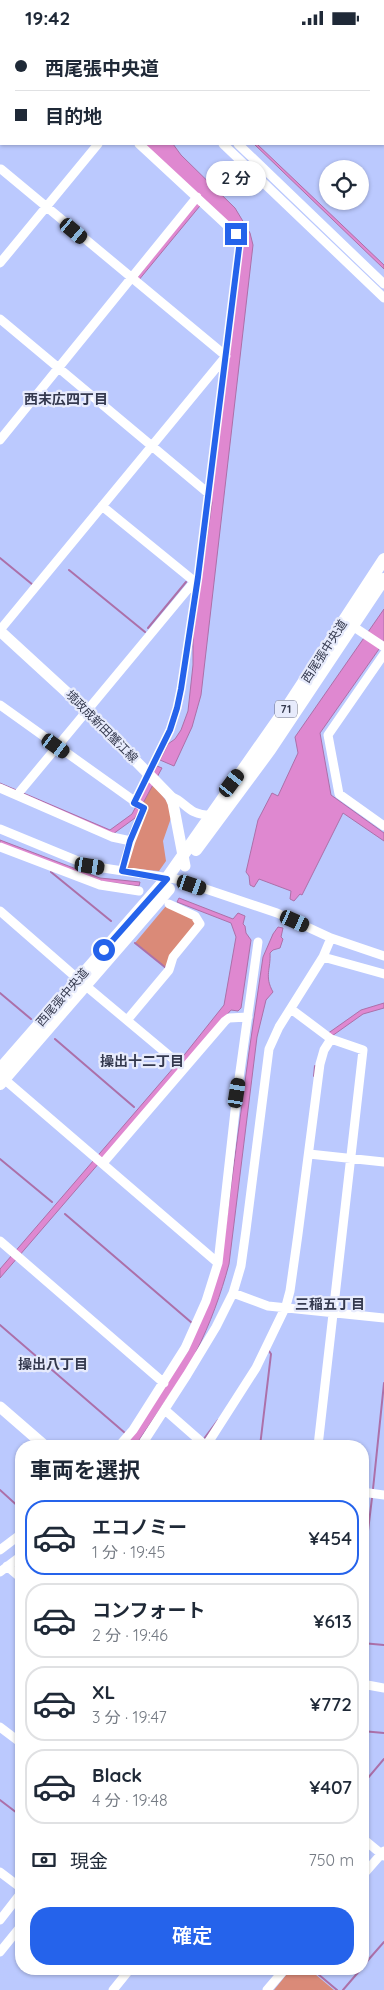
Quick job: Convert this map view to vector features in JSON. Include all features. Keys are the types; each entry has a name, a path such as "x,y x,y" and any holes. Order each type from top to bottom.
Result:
{"main road":[{"name":"西尾張中央道","path":"1,1077 171,879 270,750 351,625 384,559"},
{"name":"西尾張中央道","path":"184,861 210,815 384,579"},
{"name":"境政成新田蟹江線","path":"0,631 86,710 170,796 184,861"},
{"path":"0,1407 38,1440"}],"street":[{"path":"0,263 97,145"},
{"path":"134,803 170,730 177,708 208,493 240,240 236,234 140,145"},
{"path":"224,145 384,298"},
{"path":"239,145 384,284"},
{"path":"1,169 226,356"},
{"path":"0,440 132,278 200,200"},
{"path":"0,319 208,493"},
{"path":"0,631 226,356"},
{"path":"102,506 196,579"},
{"path":"18,792 196,579"},
{"path":"351,625 384,647"},
{"path":"384,654 328,735 339,793 384,826"},
{"path":"0,705 134,803 144,808 130,841 122,871"},
{"path":"0,788 18,792 112,837 130,841"},
{"path":"170,796 175,797 194,813 210,815"},
{"path":"0,829 90,866 171,879 276,913 331,938 384,956"},
{"path":"0,847 100,885 139,891"},
{"path":"128,1019 169,970 173,957 200,924 195,916 169,904"},
{"path":"0,911 184,1067"},
{"path":"144,1440 165,1411 216,1327 233,1293 241,1266 269,1049 272,1039 323,957 331,938"},
{"path":"124,1440 164,1383 196,1326 218,1263 237,1093 258,942"},
{"path":"323,957 384,975"},
{"path":"290,1009 331,1039 363,1050 319,1440"},
{"path":"103,1163 184,1067 229,1018 248,1017"},
{"path":"210,1440 256,1368 286,1307 290,1291 320,1063 324,1050 331,1039"},
{"path":"1,1077 91,1152 218,1263"},
{"path":"309,1154 384,1163"},
{"path":"0,1241 164,1383"},
{"path":"233,1293 268,1306 384,1318"},
{"path":"165,1411 199,1440"},
{"path":"369,1493 384,1495"},
{"path":"0,1550 15,1539"},
{"path":"4,1569 15,1561"},
{"path":"369,1685 384,1688"},
{"path":"0,1727 15,1738"},
{"path":"369,1843 383,1853 369,1868"},
{"path":"0,1871 15,1883"},
{"path":"0,1920 15,1901"},
{"path":"0,1952 15,1933"},
{"path":"112,1990 125,1975"},
{"path":"267,1990 280,1975"}],"shaded area":[{"path":"144,145 174,145 181,155 235,208 250,233 253,245 201,695 192,727 174,766 160,760 168,744 175,739 181,730 188,711 193,665 193,635 212,503 242,247 204,201 138,281 136,279 200,198"},
{"path":"255,145 258,145 319,203 319,206"},
{"path":"323,210 326,210 384,265 384,269"},
{"path":"384,609 384,642 320,733 331,795 384,833 384,841 343,813 302,895 300,894 294,901 290,899 291,891 259,879 254,887 250,885 249,876 246,872 258,820 272,793 278,796 298,753 295,737"},
{"path":"157,766 162,768 135,818 113,834 0,785 0,783 110,830 132,814"},
{"path":"153,784 168,803 171,818 163,841 166,861 159,871 127,868 142,802"},
{"path":"0,840 100,878 140,882 139,886 99,881 0,844"},
{"path":"179,898 233,919 238,913 245,916 243,924 251,940 241,1008 238,1011 231,1010 0,1278 0,1269 181,1059 224,1005 236,937 231,923 177,902"},
{"path":"166,906 192,918 195,923 166,968 135,943"},
{"path":"278,927 283,928 281,937 283,939 280,948 270,953 268,977 273,992 266,1000 257,1037 229,1264 226,1275 219,1298 196,1352 198,1353 139,1440 128,1440 188,1351 221,1261 263,957"},
{"path":"384,1003 384,1008 363,1014 332,1036 327,1034 361,1010"},
{"path":"286,1975 316,1975 334,1990 274,1990"}],"waterway":[{"path":"0,558 33,585"},
{"path":"69,570 145,632"},
{"path":"148,628 186,582"},
{"path":"51,872 111,921"},
{"path":"135,943 166,968"},
{"path":"0,993 31,1019"},
{"path":"55,1039 134,1107"},
{"path":"314,1076 315,1066"},
{"path":"0,1159 52,1202"},
{"path":"65,1214 192,1323"},
{"path":"0,1325 125,1433"},
{"path":"261,1440 271,1354 269,1351"},
{"path":"373,1489 384,1383"},
{"path":"203,1440 218,1420"},
{"path":"0,1490 15,1504"},
{"path":"369,1523 372,1498"},
{"path":"369,1644 384,1645"},
{"path":"369,1732 384,1733"},
{"path":"369,1777 384,1759"},
{"path":"0,1800 15,1811"},
{"path":"369,1959 384,1942"},
{"path":"319,1975 337,1990"},
{"path":"343,1990 356,1975"}],"district":[{"name":"西末広四丁目","path":"66,399"},
{"name":"操出十二丁目","path":"142,1061"},
{"name":"三稲五丁目","path":"330,1304"},
{"name":"操出八丁目","path":"53,1364"}],"route":[{"path":"104,950 167,879 122,871 130,841 144,808 134,803 170,730 181,689 198,577 226,356 240,240 236,234"}]}
